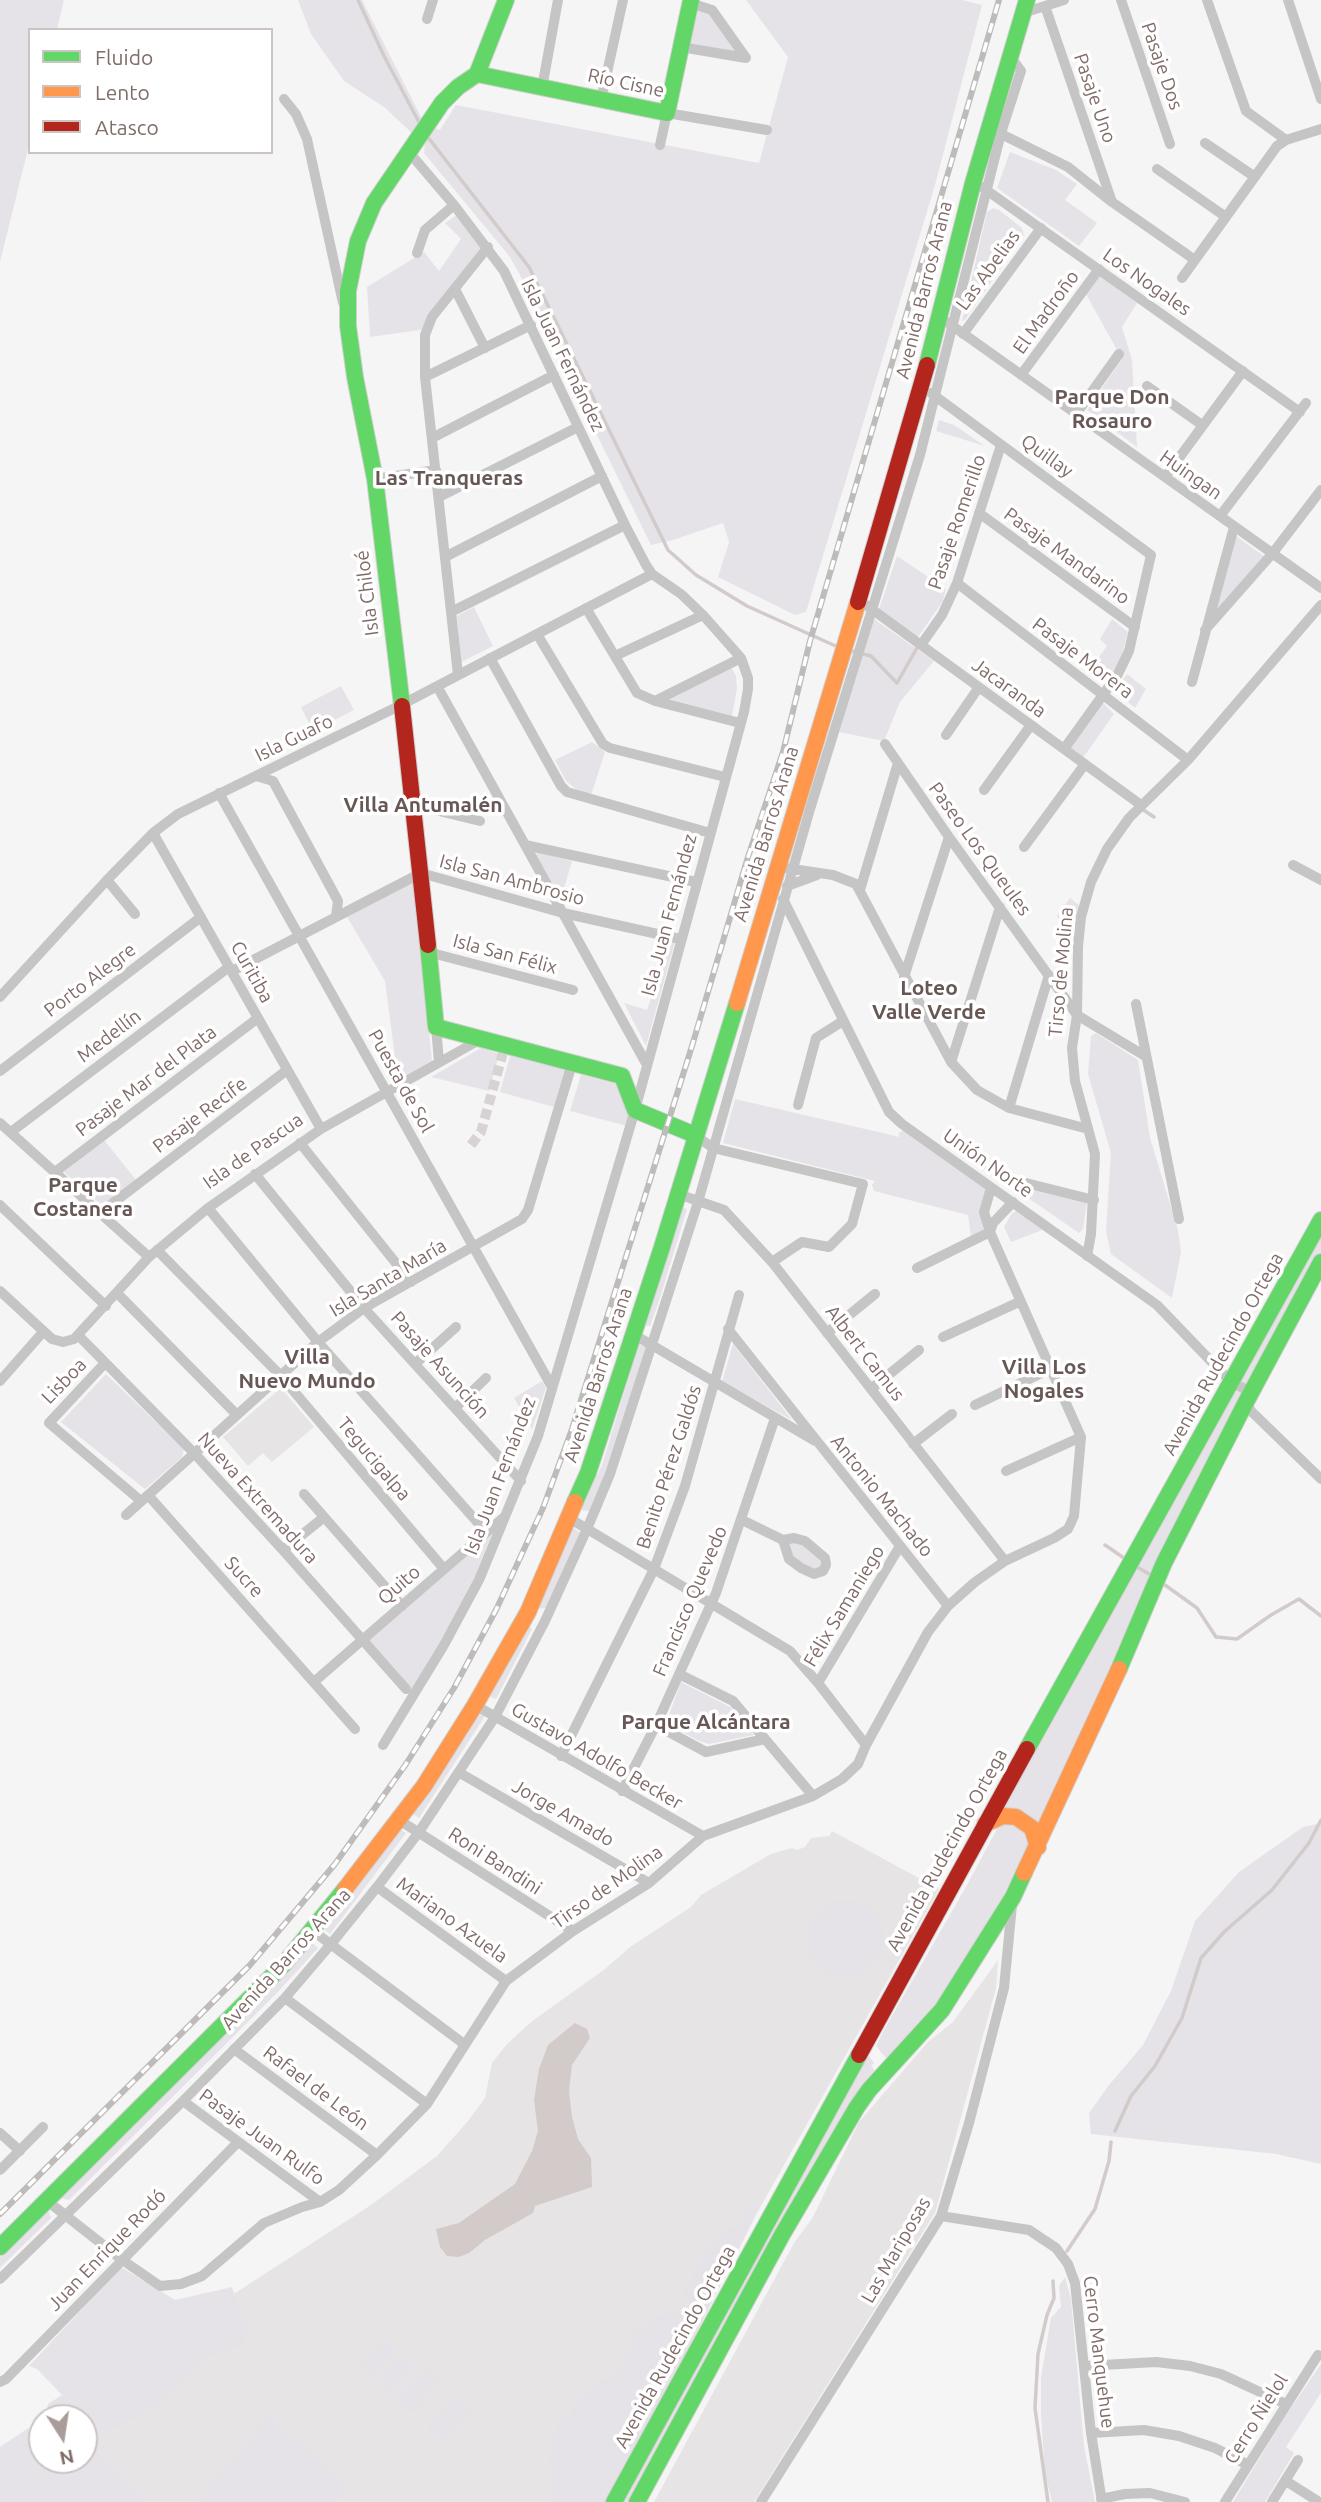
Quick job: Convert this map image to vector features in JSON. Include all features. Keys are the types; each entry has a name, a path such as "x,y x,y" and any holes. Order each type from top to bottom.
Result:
{"main road":[{"path":"477,74 506,0"},
{"path":"667,113 691,1"},
{"name":"Avenida Barros Arana","path":"0,2247 284,1964 313,1931 424,1786 475,1705 528,1612 588,1473 695,1135 776,900 928,391 995,131 1010,57 1025,7"},
{"name":"Río Cisne","path":"477,74 667,113"},
{"name":"Isla Chiloé","path":"436,1027 414,805 375,479 348,326 349,278 362,229 374,203 429,120 449,95 477,74"},
{"path":"436,1027 622,1076 635,1110 695,1135"},
{"name":"Avenida Rudecindo Ortega","path":"614,2502 985,1824 1321,1220"},
{"name":"Avenida Rudecindo Ortega","path":"637,2502 815,2177 863,2099 942,2010 1013,1897 1112,1685 1164,1563 1248,1397 1321,1262"},
{"path":"985,1824 1003,1816 1022,1819 1032,1828 1038,1847"},
{"path":"882,2012 883,2026 872,2050 891,2066"}],"street":[{"path":"427,19 433,0"},
{"path":"542,88 558,0"},
{"path":"601,100 623,0"},
{"path":"1025,7 1045,6 1064,0"},
{"name":"Pasaje Dos","path":"1121,0 1170,144"},
{"path":"1208,0 1246,111 1286,140"},
{"path":"1288,0 1321,99"},
{"path":"681,47 746,58 712,10 691,1"},
{"name":"Pasaje Uno","path":"1045,6 1112,202"},
{"path":"284,99 296,114 307,139 348,326"},
{"path":"660,145 667,113"},
{"name":"Río Cisne","path":"667,113 767,130"},
{"path":"1182,278 1278,146 1286,140 1321,129"},
{"path":"995,131 1068,167 1112,202 1195,260"},
{"path":"1205,143 1255,177"},
{"name":"Isla Juan Fernández","path":"383,1745 474,1589 538,1436 635,1110 747,699 748,678 741,658 703,615 681,594 652,574 625,525 504,271 488,247 408,151"},
{"path":"1157,169 1226,217"},
{"name":"Los Nogales","path":"980,186 1243,371 1303,408 1220,516"},
{"path":"418,253 425,230 454,205"},
{"name":"Las Abelias","path":"963,334 1041,228"},
{"path":"458,675 425,377 426,326 488,247"},
{"name":"El Madroño","path":"1021,375 1099,269"},
{"path":"455,289 485,348"},
{"name":"Huingan","path":"945,321 1321,588"},
{"path":"425,377 531,325"},
{"path":"1076,414 1119,354"},
{"path":"1165,477 1243,371"},
{"path":"432,438 554,375"},
{"path":"1147,386 1202,425"},
{"name":"Quillay","path":"928,391 1151,555 1135,627"},
{"path":"439,497 578,427"},
{"name":"Pasaje Romerillo","path":"920,645 942,615 957,583 1001,445"},
{"path":"375,479 436,470"},
{"path":"445,557 602,476"},
{"path":"1205,630 1272,554 1321,490"},
{"name":"Pasaje Mandarino","path":"979,513 1135,627"},
{"path":"452,612 625,525"},
{"path":"1192,682 1234,527"},
{"name":"Isla Guafo","path":"0,997 107,880 153,833 178,814 401,705 652,574"},
{"name":"Pasaje Morera","path":"957,583 1188,760"},
{"name":"Jacaranda","path":"864,604 1141,805"},
{"name":"Tirso de Molina","path":"1087,1256 1096,1154 1078,1097 1072,1048 1077,1015 1078,946 1085,900 1107,849 1141,805 1188,760 1321,606"},
{"path":"586,608 637,693 655,701 740,723"},
{"path":"615,656 703,615"},
{"path":"1064,749 1124,663 1135,627"},
{"path":"537,634 603,744 725,777"},
{"path":"490,658 567,792 710,833"},
{"path":"655,701 741,658"},
{"path":"437,686 647,1065"},
{"path":"946,734 979,687"},
{"path":"984,790 1031,725"},
{"name":"Paseo Los Queules","path":"885,744 1077,1015 1145,1056"},
{"path":"860,890 898,763"},
{"path":"1024,847 1085,764"},
{"path":"256,776 273,781 338,901 336,916"},
{"name":"Puesta de Sol","path":"219,793 552,1387"},
{"path":"414,805 480,821"},
{"name":"Curitiba","path":"153,833 321,1129"},
{"path":"904,978 949,837"},
{"path":"526,845 696,882"},
{"path":"1293,865 1321,880"},
{"name":"Isla San Ambrosio","path":"230,969 421,873 563,914 680,939"},
{"path":"784,874 823,873 856,884 951,1062 977,1090 1009,1108 1088,1129"},
{"path":"784,874 823,873"},
{"path":"107,880 135,914"},
{"name":"Unión Norte","path":"776,900 796,923 889,1112 1157,1305 1248,1397 1251,1410 1321,1479"},
{"name":"Avenida Barros Arana","path":"0,2279 285,1998 419,1832 495,1717 545,1621 610,1474 698,1202 774,933 776,900"},
{"path":"951,1062 1000,906"},
{"name":"Porto Alegre","path":"0,1071 201,917"},
{"name":"Avenida Barros Arana","path":"774,933 780,927 796,923"},
{"name":"Isla San Félix","path":"428,952 573,990"},
{"name":"Medellín","path":"10,1132 230,969"},
{"path":"1009,1108 1049,975"},
{"path":"1136,1004 1179,1219"},
{"name":"Pasaje Mar del Plata","path":"55,1172 258,1018"},
{"path":"798,1105 816,1038 843,1021"},
{"name":"Isla Chiloé","path":"436,1027 439,1062"},
{"name":"Isla de Pascua","path":"79,1336 153,1254 255,1174 321,1129 481,1038"},
{"name":"Isla Santa María","path":"126,1515 318,1342 364,1308 518,1223 528,1210 572,1064"},
{"name":"Pasaje Recife","path":"100,1213 287,1070"},
{"name":"Tegucigalpa","path":"0,1123 100,1213 153,1254 218,1311 281,1376 444,1569"},
{"path":"695,1135 713,1148 863,1184 852,1224 830,1247 802,1242 772,1262"},
{"path":"300,1143 411,1282"},
{"name":"Pasaje Asunción","path":"255,1174 364,1308 521,1481"},
{"path":"1022,1182 1094,1200"},
{"name":"Tirso de Molina","path":"46,2200 160,2286 192,2281 202,2276 264,2223 320,2202 339,2190 377,2155 427,2104 506,1981 573,1931 649,1883 703,1836 813,1796 842,1779 858,1764 928,1632 948,1606 975,1582 1005,1561 1055,1538 1068,1529 1074,1516 1081,1437 990,1232 984,1212 991,1188"},
{"name":"Albert Camus","path":"678,1194 724,1210 772,1262 1005,1561"},
{"path":"918,1268 990,1232 993,1223 1013,1202"},
{"path":"0,1205 106,1306"},
{"path":"208,1209 318,1342 486,1532"},
{"path":"0,1291 43,1332 58,1341 69,1341 79,1336"},
{"path":"117,1293 237,1415"},
{"path":"827,1334 875,1294"},
{"name":"Benito Pérez Galdós","path":"561,1756 654,1569 685,1486 739,1295"},
{"path":"943,1337 1019,1302"},
{"path":"415,1364 456,1327"},
{"path":"728,1329 821,1445"},
{"path":"0,1381 43,1332"},
{"name":"Antonio Machado","path":"633,1334 821,1445 948,1606"},
{"name":"Nueva Extremadura","path":"79,1336 194,1453 283,1549 405,1689"},
{"path":"871,1389 919,1350"},
{"name":"Lisboa","path":"49,1423 105,1363"},
{"path":"975,1405 1050,1368"},
{"path":"455,1408 486,1378"},
{"path":"914,1444 952,1415"},
{"name":"Francisco Quevedo","path":"622,1791 656,1725 710,1605 742,1520 775,1418"},
{"name":"Sucre","path":"49,1423 144,1498 315,1681 355,1728"},
{"path":"1006,1471 1081,1437"},
{"path":"304,1494 402,1606"},
{"name":"Quito","path":"315,1681 506,1515"},
{"path":"283,1549 323,1518"},
{"path":"569,1518 790,1651 866,1745"},
{"path":"742,1520 783,1540"},
{"name":"Félix Samaniego","path":"818,1683 900,1546"},
{"path":"528,1612 545,1621"},
{"path":"679,1674 733,1701 813,1796"},
{"name":"Gustavo Adolfo Becker","path":"475,1705 703,1836"},
{"path":"656,1725 706,1752 765,1739"},
{"name":"Jorge Amado","path":"460,1773 649,1883"},
{"name":"Roni Bandini","path":"399,1820 573,1931"},
{"name":"Mariano Azuela","path":"377,1887 506,1981"},
{"name":"Las Mariposas","path":"761,2502 941,2216 1001,2002 1013,1897"},
{"path":"313,1931 464,2044"},
{"path":"991,1933 1009,1949"},
{"path":"285,1998 427,2104"},
{"name":"Rafael de León","path":"234,2049 377,2155"},
{"name":"Pasaje Juan Rulfo","path":"183,2101 320,2202"},
{"path":"0,2170 43,2127"},
{"path":"0,2133 20,2151"},
{"name":"Juan Enrique Rodó","path":"0,2382 6,2379 238,2142"},
{"name":"Cerro Manquehue","path":"941,2216 1019,2227 1038,2235 1056,2248 1068,2264 1075,2283 1101,2501"},
{"name":"Cerro Ñielol","path":"1225,2502 1318,2355"},
{"path":"1085,2366 1156,2362 1190,2366 1221,2374 1286,2404"},
{"path":"1091,2433 1144,2430 1179,2436 1215,2448 1248,2465"},
{"path":"1272,2502 1298,2460"},
{"path":"1286,2481 1320,2502"},
{"path":"1101,2501 1125,2494 1150,2493 1185,2502"}],"shaded area":[{"path":"0,0 64,0 57,28 28,28 28,149 0,262"},
{"path":"298,0 362,0 423,121 413,134 384,107 344,81 311,34"},
{"path":"746,0 962,0 982,5 935,185 806,612 795,615 718,577 729,542 723,523 651,545 593,427 556,341 510,257 424,153 425,143 435,128 440,130 456,105 759,163 788,57"},
{"path":"694,9 709,14 736,52 687,43"},
{"path":"1010,152 1056,170 1077,184 1065,200 1097,223 1079,246 997,188"},
{"path":"993,208 1022,228 1024,235 962,321 987,212"},
{"path":"457,215 484,249 427,329 370,337 367,287 424,252 439,271 461,239 445,223"},
{"name":"Parque Don Rosauro","path":"1100,276 1137,303 1122,327 1132,360 1137,447 1087,410 1122,359 1086,294"},
{"path":"939,420 954,425 985,446 936,431"},
{"path":"1236,536 1264,556 1218,609 1216,607"},
{"path":"897,556 946,589 943,601 918,637 879,609"},
{"path":"474,607 493,646 461,662 457,616"},
{"path":"874,619 934,661 900,702 884,741 839,732"},
{"path":"1112,619 1128,632 1119,666 1107,681 1090,669 1107,646 1100,639"},
{"path":"731,667 736,676 737,688 732,716 669,700"},
{"path":"1127,674 1146,689 1135,708 1115,691"},
{"path":"341,686 354,710 313,731 301,707"},
{"path":"1102,702 1114,714 1082,759 1069,750"},
{"path":"592,742 605,752 591,795 566,781 555,760"},
{"path":"537,852 572,861 561,899 536,856"},
{"path":"414,881 432,1061 398,1080 385,981 347,917"},
{"path":"1070,898 1081,907 1077,942 1057,916"},
{"path":"670,941 675,942 646,1046 624,1003 647,1010"},
{"path":"1096,1033 1138,1060 1150,1138 1178,1230 1181,1252 1172,1298 1111,1254 1106,1231 1111,1153 1088,1074 1091,1036"},
{"path":"481,1048 499,1054 489,1091 431,1077"},
{"path":"510,1056 566,1070 554,1107 500,1092"},
{"path":"581,1075 617,1084 632,1109 627,1126 570,1111"},
{"path":"735,1099 900,1137 898,1133 905,1130 986,1188 981,1212 984,1232 971,1238 968,1215 874,1191 872,1185 875,1181 723,1143"},
{"path":"104,1140 137,1181 102,1206 64,1172"},
{"path":"972,1162 1019,1175 1018,1182 1087,1202 1083,1229 1079,1233"},
{"path":"680,1206 687,1209 650,1326 644,1325"},
{"path":"1017,1211 1045,1229 1011,1242 1004,1227 1012,1213"},
{"path":"1321,1231 1321,1255 1042,1832 999,1811"},
{"path":"639,1344 646,1347 611,1458 590,1511 580,1510 602,1465"},
{"path":"733,1344 792,1420 722,1382"},
{"path":"106,1374 184,1449 182,1457 145,1489 61,1422"},
{"path":"542,1381 546,1388 532,1429 514,1398"},
{"path":"281,1388 314,1427 272,1462 263,1453 248,1466 223,1437"},
{"path":"572,1527 581,1533 546,1608 536,1609"},
{"path":"493,1531 467,1597 412,1689 369,1640"},
{"path":"787,1543 803,1544 819,1557 821,1567 814,1570 792,1557"},
{"path":"526,1621 532,1629 496,1699 487,1696"},
{"name":"Parque Alcántara","path":"681,1682 730,1707 754,1735 709,1744 666,1723"},
{"path":"477,1712 485,1716 419,1818 410,1812"},
{"path":"1321,1823 1321,2164 1276,2154 1091,2134 1089,2113 1143,2045 1171,1991 1195,1921 1239,1872 1303,1827"},
{"path":"1007,1824 1023,1830 1030,1842 994,1915 947,1992 890,2058 885,2057 876,2046 884,2030 998,1827"},
{"path":"396,1827 406,1833 330,1934 321,1927"},
{"path":"832,1831 939,1889 752,2222 662,2401 605,2502 140,2502 98,2462 98,2404 87,2404 223,2301 371,2205 437,2156 485,2098 492,2063 507,2044 531,2022 605,1969 630,1947 691,1907 701,1895 771,1854 792,1848 797,1850 805,1847 811,1838 829,1836"},
{"path":"845,1900 860,1903 877,1917 884,1939 881,1954 867,1971 845,1978 830,1975 813,1961 806,1939 809,1924 823,1907"},
{"path":"310,1941 318,1948 277,1993 69,2200 60,2198 264,1995"},
{"path":"998,1960 996,1988 935,2213 754,2502 654,2502 794,2243 813,2217 859,2122 928,2042 953,2022"},
{"path":"575,2023 587,2029 590,2038 572,2065 569,2091 578,2139 591,2158 592,2187 535,2206 533,2213 485,2240 469,2253 459,2257 447,2256 440,2247 436,2229 459,2223 515,2184 532,2151 538,2131 534,2100 539,2069 548,2045"},
{"path":"867,2053 876,2072 631,2502 620,2502"},
{"path":"754,2205 758,2206 754,2219 662,2401 604,2502 548,2502 556,2491 549,2463 558,2425 571,2415 577,2399 585,2391 617,2372 630,2353 631,2334 660,2315 679,2312 689,2306 687,2299 682,2296 708,2248 717,2238 740,2223"},
{"path":"48,2210 51,2218 0,2268 0,2257"},
{"path":"121,2267 175,2300 232,2287 247,2330 243,2346 210,2355 151,2409 98,2437 98,2404 48,2404 62,2395 37,2369 29,2366"},
{"path":"1065,2277 1071,2299 1084,2446 1095,2502 1052,2502 1045,2473 1041,2377 1051,2318 1061,2307 1059,2286"},
{"path":"386,2339 397,2350 371,2376 360,2366"},
{"path":"403,2357 414,2367 388,2393 378,2383"},
{"path":"1321,2364 1321,2393 1286,2447 1294,2453 1265,2502 1233,2502 1284,2418"},
{"path":"424,2369 439,2383 410,2414 394,2399"},
{"path":"455,2397 472,2412 444,2442 427,2427"},
{"path":"270,2417 348,2488 335,2502 196,2502"},
{"path":"27,2429 28,2474 98,2474 98,2454 148,2502 0,2502 0,2447"}],"waterway":[{"path":"358,0 421,126"},
{"path":"427,136 529,267 668,550 696,575 747,606 840,648"},
{"path":"848,650 871,656 897,683 918,646"},
{"path":"1142,809 1154,817"},
{"path":"1105,1545 1124,1558"},
{"path":"1137,1567 1149,1574"},
{"path":"1165,1585 1197,1608 1216,1637 1237,1639 1299,1599 1321,1616"},
{"path":"1115,2131 1131,2096 1155,2066 1182,2018 1201,1958 1224,1932 1272,1890 1309,1843 1321,1820"},
{"path":"1067,2251 1095,2209 1109,2161 1111,2142"},
{"path":"1048,2502 1035,2408 1038,2354 1054,2298 1053,2281"}],"tunnel":[{"path":"471,1145 481,1132 505,1045"}],"railway":[{"path":"0,2214 250,1965 335,1864 406,1764 454,1688 496,1610 543,1508 572,1429 692,1046 747,860 783,752 810,641 999,0"}],"traffic: fast":[{"path":"402,706 375,479 348,326 348,291 358,241 374,203 442,103 458,87 477,74 506,0"},
{"path":"477,74 667,113 691,0"},
{"path":"927,365 973,183 1027,0"},
{"path":"428,945 436,1027 622,1076 635,1110 695,1135"},
{"path":"575,1502 588,1473 662,1247 737,1003"},
{"path":"1027,1749 1321,1220"},
{"path":"1119,1669 1164,1563 1321,1262"},
{"path":"637,2502 782,2235 857,2107 869,2090 942,2010 1013,1897 1024,1873"},
{"path":"0,2247 284,1964 345,1889"},
{"path":"614,2502 859,2055"}],"traffic: slow":[{"path":"737,1003 858,602"},
{"path":"345,1889 424,1786 475,1705 528,1612 575,1502"},
{"path":"1024,1873 1119,1669"},
{"path":"985,1824 1003,1816 1016,1817 1032,1828 1038,1847"}],"traffic: jam":[{"path":"858,602 927,365"},
{"path":"402,706 428,945"},
{"path":"859,2055 1027,1749"}],"district":[{"name":"Parque Don Rosauro","path":"1112,409"},
{"name":"Las Tranqueras","path":"449,478"},
{"name":"Villa Antumalén","path":"423,805"},
{"name":"Loteo Valle Verde","path":"929,1000"},
{"name":"Parque Costanera","path":"83,1197"},
{"name":"Villa Nuevo Mundo","path":"307,1369"},
{"name":"Villa Los Nogales","path":"1044,1379"},
{"name":"Parque Alcántara","path":"706,1722"}]}
